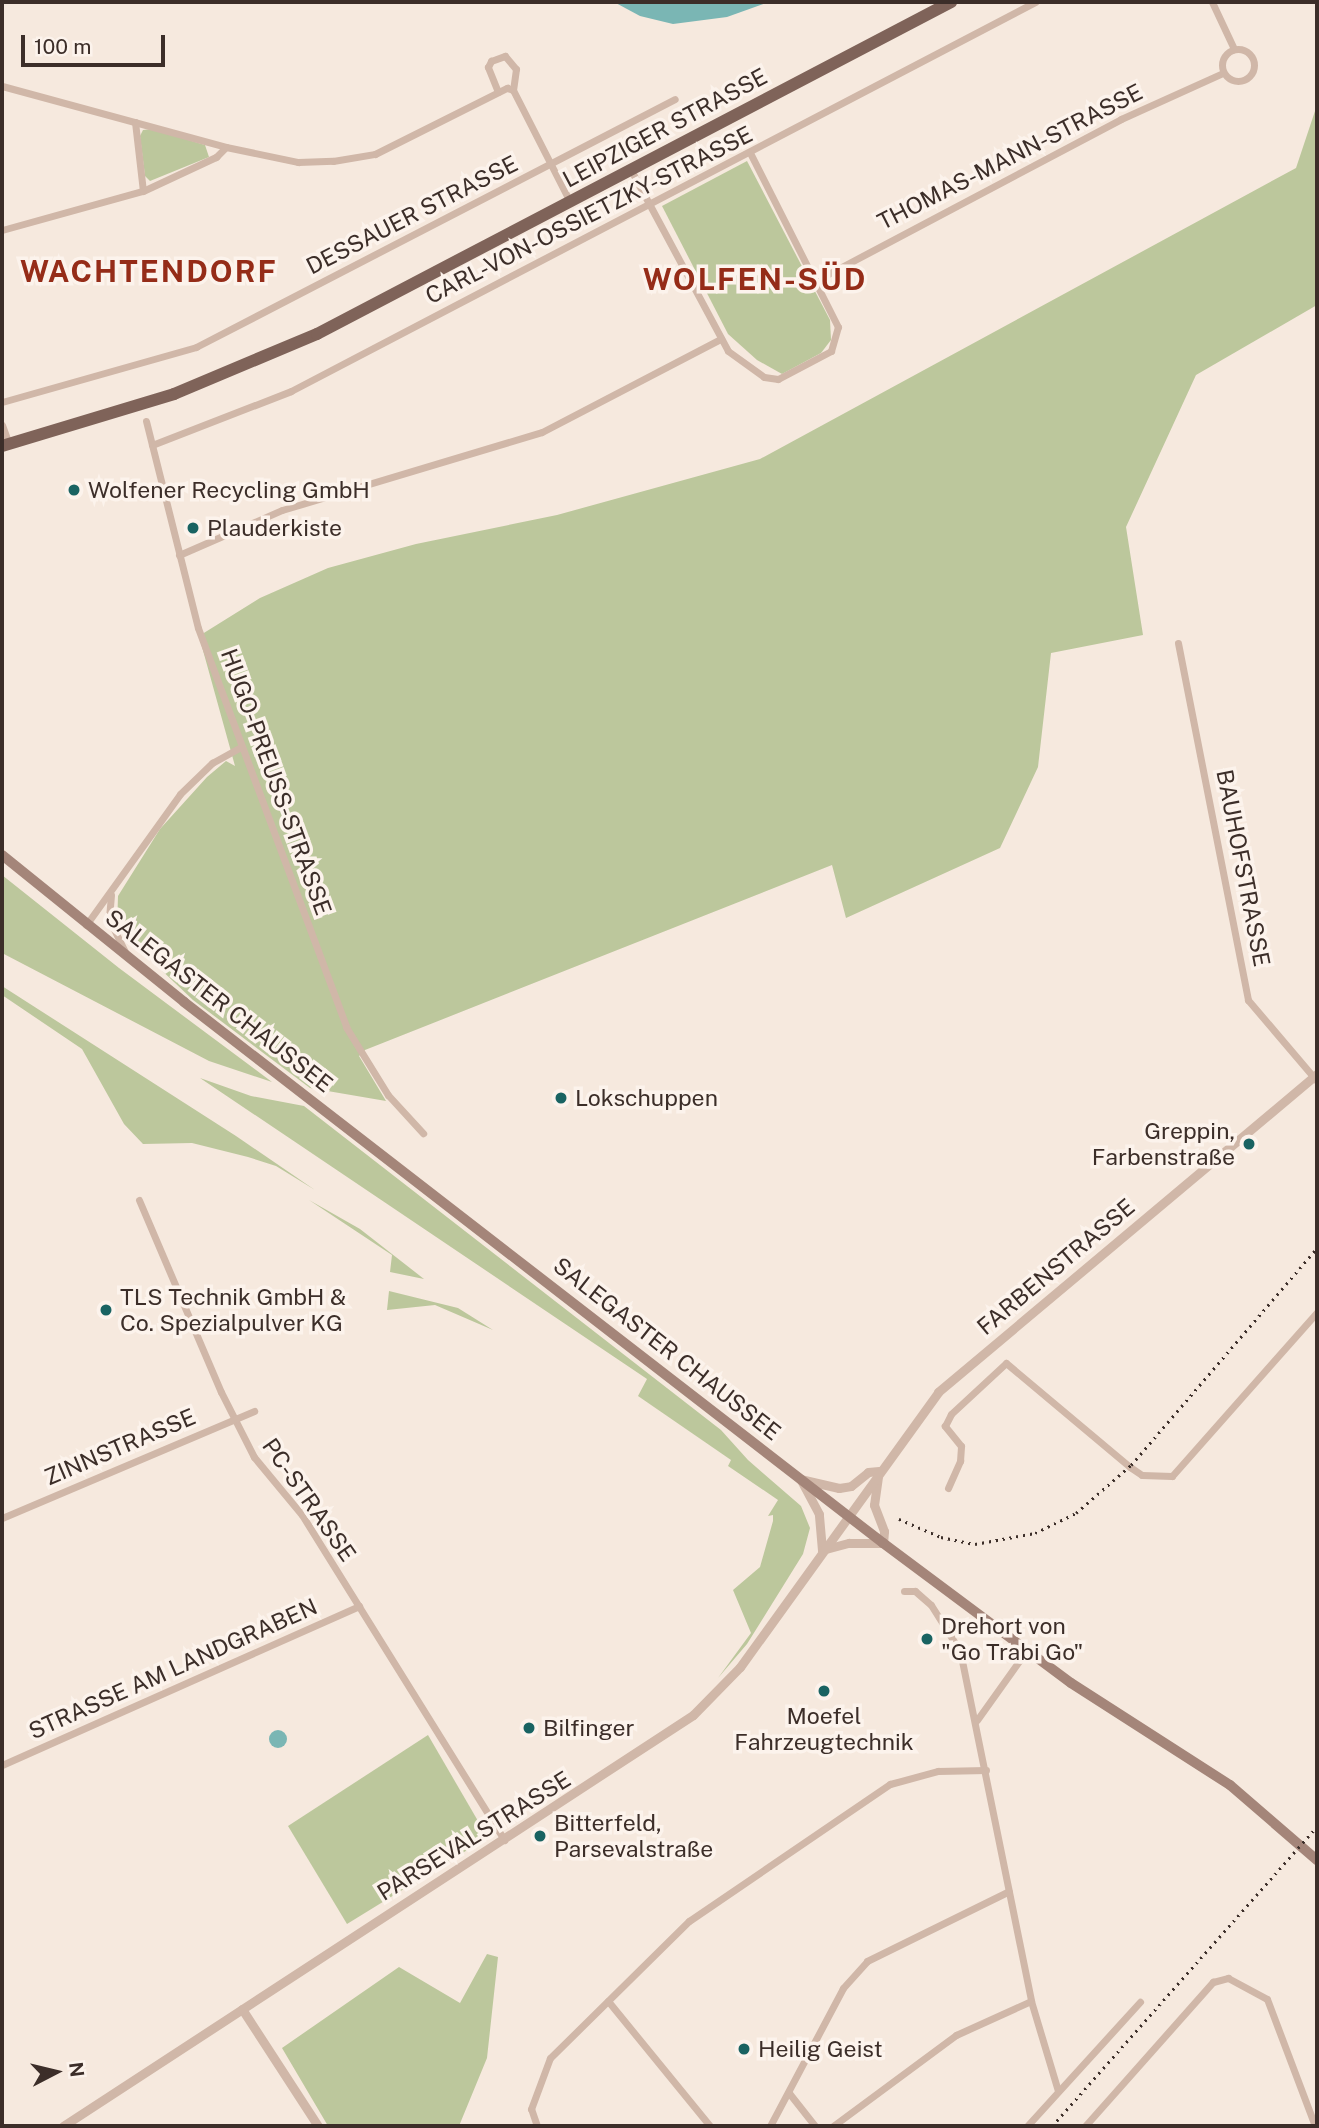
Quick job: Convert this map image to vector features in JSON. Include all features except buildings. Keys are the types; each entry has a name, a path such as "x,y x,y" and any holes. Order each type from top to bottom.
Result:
{"main road":[{"name":"LEIPZIGER STRASSE","path":"5,445 195,386 297,343 951,2"},
{"name":"SALEGASTER CHAUSSEE","path":"2,855 206,1020 847,1516 1027,1650 1230,1784 1317,1860"}],"street":[{"name":"CARL-VON-OSSIETZKY-STRASSE","path":"152,445 291,391 1035,2"},
{"path":"1212,2 1234,49 1249,53 1253,73 1241,82 1223,73 1222,61 1234,49"},
{"path":"498,92 488,67 491,61 505,56 516,69 513,90 570,202"},
{"name":"THOMAS-MANN-STRASSE","path":"817,280 1121,119 1223,73"},
{"path":"2,86 226,148 298,162 375,154 498,92 513,90"},
{"name":"DESSAUER STRASSE","path":"2,402 196,347 675,99"},
{"path":"135,122 143,191"},
{"path":"2,230 143,191 216,157 226,148"},
{"path":"631,170 728,351 764,377 786,377 817,362 831,351 838,327 817,280 750,153"},
{"path":"179,555 282,510 542,432 721,339"},
{"name":"HUGO-PREUSS-STRASSE","path":"146,421 198,628 346,1027 388,1095 423,1133"},
{"path":"2,425 5,445"},
{"name":"BAUHOFSTRASSE","path":"1178,643 1248,1000 1315,1078"},
{"path":"86,925 111,894 180,794 212,763 241,747"},
{"path":"111,894 109,919 126,955"},
{"name":"FARBENSTRASSE","path":"847,1516 938,1392 1315,1078"},
{"name":"PC-STRASSE","path":"139,1200 233,1420 254,1457 302,1515 504,1840"},
{"path":"948,1488 960,1461 961,1446 945,1426 951,1414 1006,1363 1130,1467 1149,1476 1172,1476 1317,1312"},
{"name":"ZINNSTRASSE","path":"2,1518 254,1411"},
{"path":"879,1471 873,1498 883,1543 849,1543 822,1550 819,1514 800,1479 839,1488 856,1483 868,1472 879,1471"},
{"name":"PARSEVALSTRASSE","path":"63,2126 661,1740 704,1706 740,1667 847,1516"},
{"path":"904,1591 915,1591 931,1605 952,1635 977,1720 1031,2001 1058,2091"},
{"name":"STRASSE AM LANDGRABEN","path":"2,1765 359,1606"},
{"path":"977,1720 1027,1650"},
{"path":"537,2126 531,2109 550,2058 689,1921 879,1790 920,1774 986,1770"},
{"path":"770,2126 843,1988 867,1961 1009,1891"},
{"path":"1085,2126 1213,1982 1228,1978 1267,1999 1315,2126"},
{"path":"608,2001 710,2126"},
{"path":"833,2126 956,2035 1031,2001"},
{"path":"1027,2126 1140,2002"},
{"path":"242,2009 318,2126"},
{"path":"789,2093 815,2126"}],"green space":[{"path":"1317,105 1317,305 1196,375 1126,527 1143,635 1051,653 1038,767 1000,848 846,918 832,865 365,1050 359,1056 386,1101 310,1088 193,1000 117,928 118,896 160,829 207,777 226,761 235,766 199,636 260,598 328,568 416,544 557,515 760,459 1296,168"},
{"path":"152,129 205,145 209,157 150,181 145,176 140,136 143,130"},
{"path":"747,161 830,320 831,340 821,353 782,374 757,360 728,334 662,206"},
{"path":"2,875 119,968 272,1082 209,1061 2,953"},
{"path":"2,986 236,1136 315,1190 276,1166 248,1157 192,1143 143,1144 124,1124 82,1049 2,995"},
{"path":"200,1078 251,1096 304,1106 721,1430 748,1460 801,1506 810,1528 803,1554 747,1644 718,1678 751,1633 733,1590 760,1567 773,1521 773,1515 768,1516 778,1500 728,1466 731,1460 638,1396 647,1379"},
{"path":"309,1200 360,1229 424,1279 390,1272 392,1255"},
{"path":"389,1291 458,1308 493,1330 435,1305 387,1310"},
{"path":"428,1735 485,1833 482,1841 347,1924 288,1826"},
{"path":"487,1954 498,1957 487,2058 459,2126 328,2126 282,2048 399,1967 460,2003"}],"water":[{"path":"614,2 769,2 727,17 673,24 640,16"},
{"path":"278,1730 284,1733 287,1739 284,1745 278,1748 272,1745 269,1739 272,1733"}],"railway":[{"path":"899,1519 941,1537 975,1544 1035,1533 1076,1513 1131,1465 1317,1248"},
{"path":"1052,2126 1317,1826"}],"place":[{"name":"Wolfener Recycling GmbH","path":"74,490"},
{"name":"Plauderkiste","path":"193,528"},
{"name":"Lokschuppen","path":"561,1098"},
{"name":"Greppin, Farbenstraße","path":"1249,1144"},
{"name":"TLS Technik GmbH & Co. Spezialpulver KG","path":"106,1310"},
{"name":"Drehort von \"Go Trabi Go\"","path":"927,1639"},
{"name":"Moefel Fahrzeugtechnik","path":"824,1691"},
{"name":"Bilfinger","path":"529,1728"},
{"name":"Bitterfeld, Parsevalstraße","path":"540,1836"},
{"name":"Heilig Geist","path":"744,2049"}],"district":[{"name":"WACHTENDORF","path":"149,271"},
{"name":"WOLFEN-SÜD","path":"755,279"}]}
